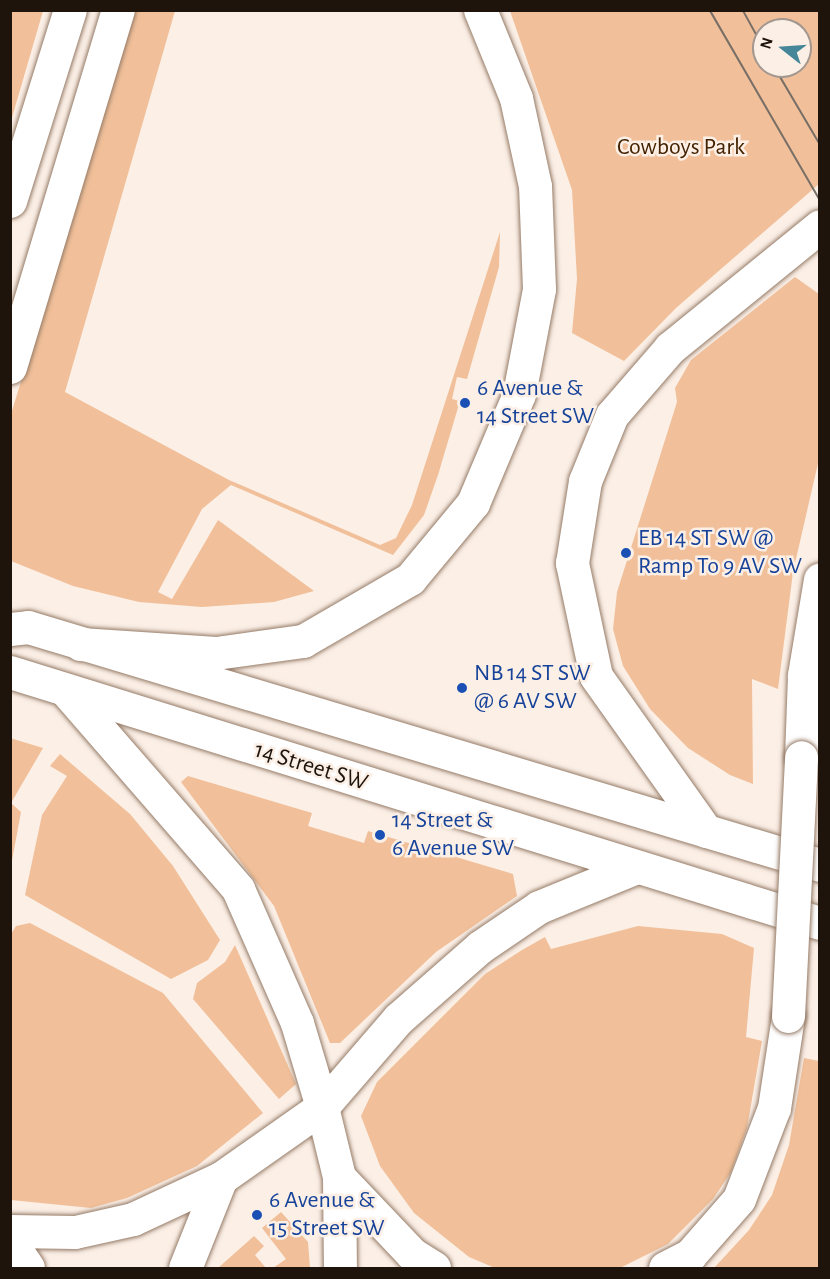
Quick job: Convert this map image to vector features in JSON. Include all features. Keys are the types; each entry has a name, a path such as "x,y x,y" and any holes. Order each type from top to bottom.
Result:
{"main road":[{"path":"10,201 70,10"},
{"path":"10,367 118,10"},
{"path":"80,644 216,652 303,641 410,579 473,503 519,394 539,289 535,186 516,98 480,10"},
{"path":"706,831 596,676 572,563 585,481 612,415 670,348 819,226"},
{"path":"665,1269 690,1255 740,1199 774,1108 788,1016 804,675 819,579"},
{"path":"10,629 27,627 819,865"},
{"name":"14 Street SW","path":"10,672 634,868 819,923"},
{"path":"66,691 238,889 297,1023 322,1107 339,1177 340,1269"},
{"path":"10,1230 75,1232 133,1219 221,1178 322,1107 398,1019 480,947 539,907 634,868"},
{"path":"339,1177 412,1254 434,1269"},
{"path":"185,1269 221,1178"},
{"path":"10,1241 28,1269"}],"green space":[{"path":"10,11 43,11 11,121"},
{"path":"135,11 175,11 65,392 229,480 380,545 396,538 412,505 500,232 499,267 467,379 457,377 452,399 460,401 438,475 424,515 393,555 231,485 202,509 158,592 172,599 218,520 314,591 274,602 202,607 139,602 73,586 11,561 11,414"},
{"name":"Cowboys Park","path":"510,11 819,11 819,184 676,308 624,361 572,333 577,279 572,190"},
{"path":"795,277 819,294 819,459 793,572 778,689 752,679 753,784 730,775 688,748 650,709 623,666 613,629 617,592 677,402 675,388 691,360"},
{"path":"10,738 43,748 11,803 21,812 11,866"},
{"path":"60,754 130,814 173,866 220,940 208,960 171,979 25,895 42,815 67,776 50,766"},
{"path":"188,776 312,813 308,826 364,843 368,831 513,874 517,896 436,952 340,1043 330,1043 274,906 181,782"},
{"path":"30,923 163,993 263,1113 197,1166 127,1198 91,1208 11,1200 11,934 16,926"},
{"path":"638,926 722,934 754,948 746,1037 762,1041 747,1128 731,1172 713,1199 668,1244 620,1268 495,1268 469,1257 414,1213 380,1166 361,1116 377,1082 485,974 522,950 545,937 551,949"},
{"path":"235,945 296,1084 279,1099 193,999 197,983 225,962"},
{"path":"804,1058 819,1061 819,1268 714,1268 749,1230 772,1195 789,1145"},
{"path":"281,1212 308,1242 310,1268 273,1268 286,1259 262,1228"},
{"path":"254,1236 264,1246 255,1255 266,1268 218,1268"}],"tram line":[{"path":"710,10 820,200"},
{"path":"743,10 752,26"},
{"path":"781,78 820,144"}],"place":[{"name":"6 Avenue & 14 Street SW","path":"465,403"},
{"name":"EB 14 ST SW @ Ramp To 9 AV SW","path":"626,553"},
{"name":"NB 14 ST SW @ 6 AV SW","path":"462,688"},
{"name":"14 Street & 6 Avenue SW","path":"380,835"},
{"name":"6 Avenue & 15 Street SW","path":"257,1215"}]}
